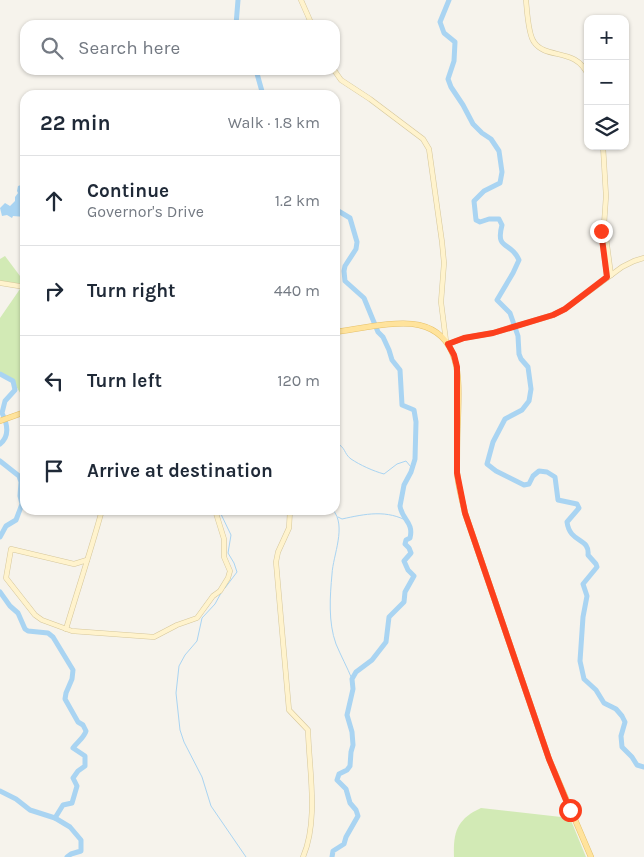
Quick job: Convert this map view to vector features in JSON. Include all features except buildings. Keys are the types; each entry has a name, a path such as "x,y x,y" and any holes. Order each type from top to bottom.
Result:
{"main road":[{"path":"340,331 409,323 422,325 447,343 454,355 457,367 457,473 465,513 549,759 591,857"},
{"path":"0,422 20,414"}],"street":[{"path":"301,0 310,20"},
{"path":"526,0 534,43 541,48 580,62 584,68"},
{"path":"337,75 340,80 370,99 423,139 429,150 444,263 442,308 447,343 469,336 488,334 544,319 559,312 631,262 644,258"},
{"path":"603,150 606,196 603,226 609,276"},
{"path":"0,283 20,286"},
{"path":"66,629 101,515"},
{"path":"87,560 74,564 13,549 10,551 6,576 8,582 38,618 66,629 152,638 177,625 198,618 213,596 223,587 230,573 224,557 224,539 217,515"},
{"path":"290,515 289,528 278,552 276,562 289,710 308,730 311,783 310,826 307,847 303,857"}],"green space":[{"path":"5,256 20,276 19,285 0,281 0,259"},
{"path":"20,289 20,393 13,381 0,374 0,318"},
{"path":"481,808 570,818 586,857 454,857 454,840 458,827 473,812"}],"water":[{"path":"20,185 20,217 13,216 12,218 7,215 2,216 0,208 5,203 10,206 15,201 18,186"}],"waterway":[{"path":"236,20 238,0"},
{"path":"449,0 440,22 444,33 455,42 454,61 448,79 473,124 491,139 499,151 502,172 500,183 484,191 474,201 476,220 480,222 489,219 499,219 502,225 500,233 502,242 516,254 519,260 497,300 510,313 518,336 519,354 528,367 531,389 529,401 522,410 505,419 493,442 487,464 496,471 524,485 529,484 533,476 539,471 547,472 555,477 558,500 577,504 579,508 567,522 569,529 575,537 586,545 588,555 597,567 583,584 587,596 583,617 580,661 584,679 596,690 604,703 616,709 622,716 625,722 621,736 622,747 637,765 644,767"},
{"path":"257,75 262,90"},
{"path":"332,857 333,851 344,844 358,816 350,803 346,789 337,780 339,774 350,766 353,745 352,732 347,715 353,689 352,679 356,672 372,660 386,642 389,617 404,602 405,592 414,576 408,570 404,561 411,553 405,544 406,540 410,538 411,533 400,506 404,485 415,459 416,422 414,410 402,405 400,370 392,360 364,298 345,281 345,266 356,249 357,242 350,218 340,212"},
{"path":"0,374 13,381 15,390 5,401 2,413 6,425 6,433 0,444"},
{"path":"340,445 351,459 371,470 384,474 397,464 406,461 411,467 411,473"},
{"path":"0,461 19,476 20,479"},
{"path":"0,537 6,526 16,520 20,509"},
{"path":"338,517 342,519 368,514 384,514 409,522"},
{"path":"221,515 231,535 228,553 237,572 225,588"},
{"path":"336,515 339,532 332,574 331,618 333,636 352,679"},
{"path":"0,592 10,606 18,613 25,629 48,633 53,637 73,670 65,699 78,722 83,725 86,731 73,748 85,756 85,766 73,778 77,786 72,803 63,805 55,818"},
{"path":"221,593 215,604 202,618 197,641 185,655 179,666 176,693 180,730 202,777 211,806 246,857"},
{"path":"0,791 16,799 30,810 55,818 70,827 81,840 81,851 67,857"}],"route":[{"path":"570,810 549,759 465,513 457,473 457,367 454,355 448,344 469,336 493,333 544,319 568,306 607,277 601,231"}]}
